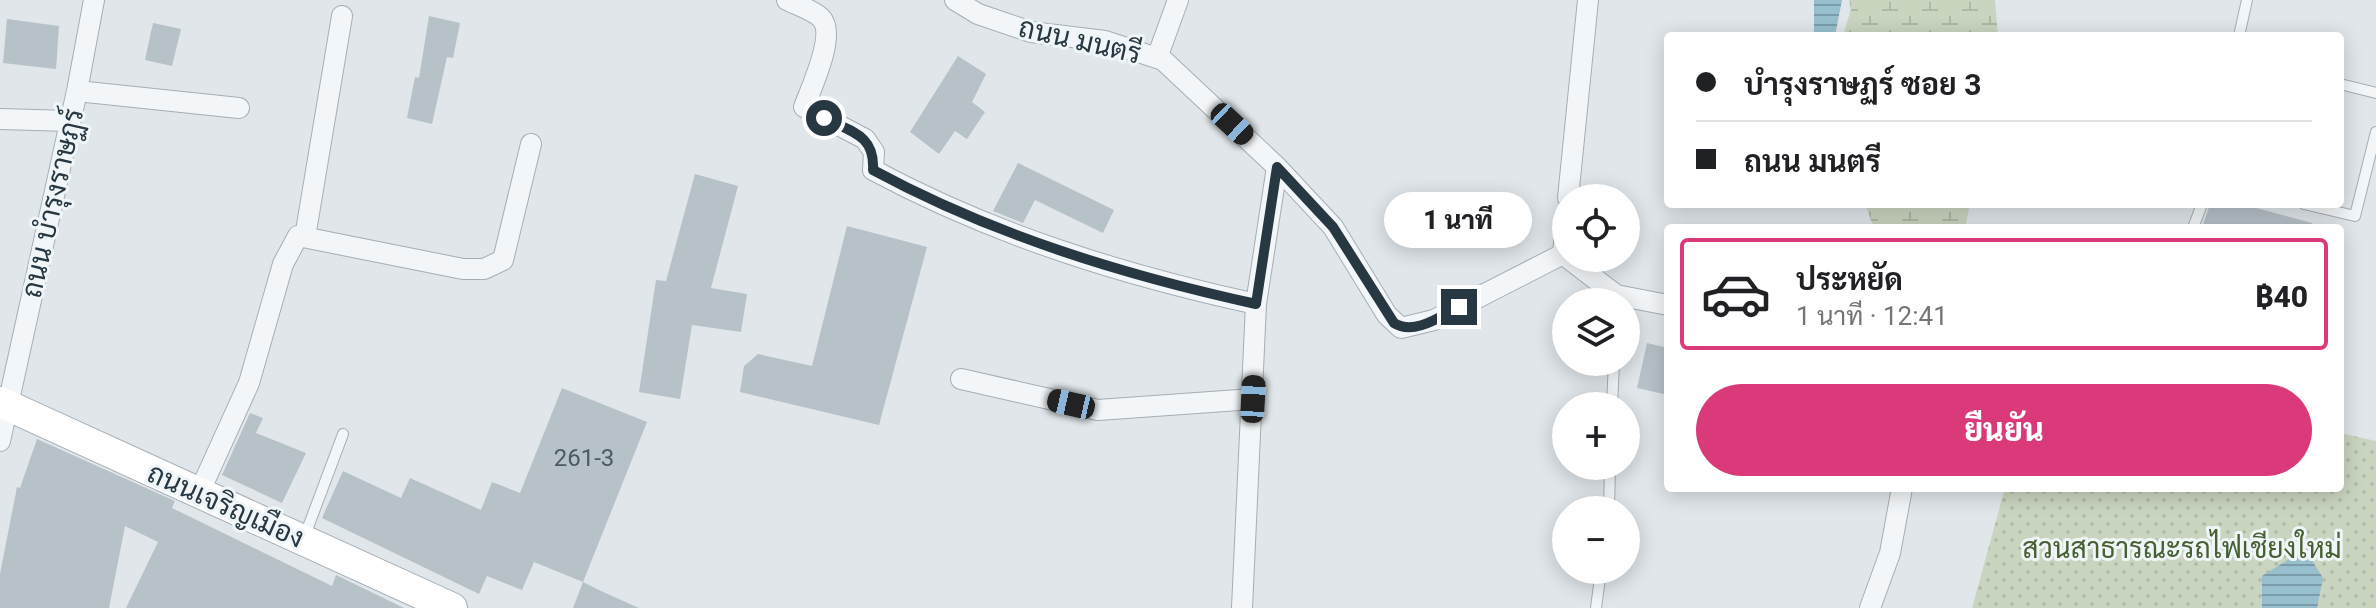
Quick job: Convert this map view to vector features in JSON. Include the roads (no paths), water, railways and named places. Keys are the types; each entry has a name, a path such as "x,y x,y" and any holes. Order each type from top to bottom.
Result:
{"main road":[{"name":"ถนนเจริญเมือง","path":"4,404 452,608"}],"street":[{"name":"ถนน บำรุงราษฏร์","path":"0,441 4,404 77,91 94,0"},
{"path":"787,0 821,18 826,29 827,41 804,107 865,139 874,152 873,170 924,198 1067,254 1154,282 1256,304"},
{"name":"ถนน มนตรี","path":"955,0 978,14 1031,32 1105,41 1163,60 1277,167 1333,227 1387,315 1401,328 1434,320 1552,262"},
{"path":"1157,58 1178,0"},
{"path":"1569,184 1588,0"},
{"path":"305,237 342,16"},
{"path":"77,91 239,108"},
{"path":"0,119 70,121"},
{"path":"199,493 249,383 283,264 298,236 463,269 484,269 503,260 531,144"},
{"path":"1242,608 1256,304 1277,167"},
{"path":"1584,272 1604,288"},
{"path":"1640,301 1664,304"},
{"path":"961,379 1098,410 1253,399"},
{"path":"1870,608 1890,553 1901,492"}],"lane":[{"path":"2240,32 2247,0"},
{"path":"2344,85 2376,93"},
{"path":"2321,208 2355,216 2376,132"},
{"path":"303,540 343,434"},
{"path":"1596,608 1599,584"}],"water":[{"path":"1814,0 1842,0 1836,32 1814,32"},
{"path":"2305,549 2323,578 2317,608 2262,608 2262,576"}],"park label":[{"name":"สวนสาธารณะรถไฟเชียงใหม่","path":"2182,548"}]}
